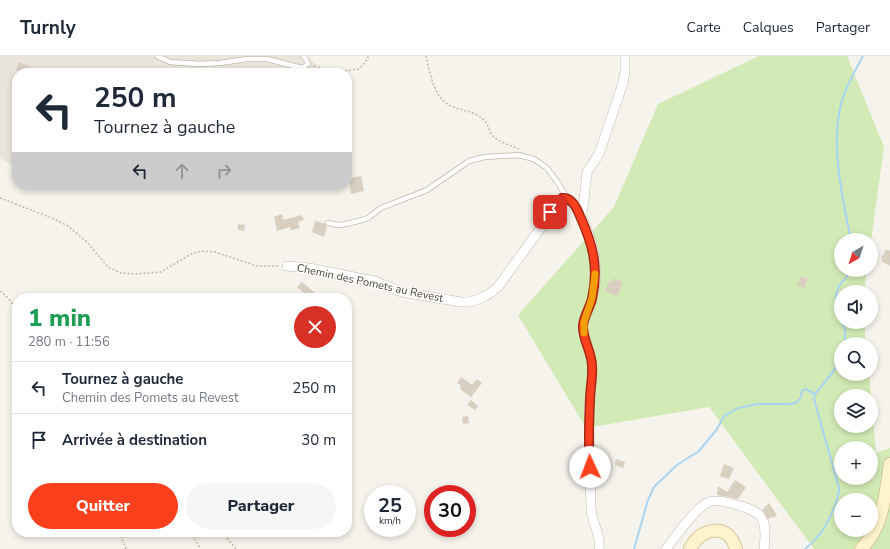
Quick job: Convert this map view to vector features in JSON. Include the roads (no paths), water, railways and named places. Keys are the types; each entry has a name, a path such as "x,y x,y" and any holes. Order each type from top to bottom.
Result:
{"street":[{"path":"580,216 583,208 587,172 600,154 623,83 625,56"},
{"name":"Chemin des Pomets au Revest","path":"288,266 309,268 374,281 402,292 461,302 471,302 498,287 559,201 562,198 567,198"},
{"path":"567,198 572,201 580,216 590,238 595,259 594,290 583,326 592,366 589,407 589,456 592,516 600,538 600,549"},
{"path":"861,549 872,537 878,527 883,509 890,464"},
{"path":"666,549 696,513 707,503 715,501 742,506 758,514 763,520 766,532 764,549"},
{"path":"690,549 695,540 702,534 714,530 729,536 736,549"}],"lane":[{"path":"157,56 170,62 199,64 267,59 302,68 308,64 303,56"},
{"path":"328,223 339,225 368,218 381,208 427,190 460,167 478,158 519,155 534,159 547,168 567,198"}],"waterway":[{"path":"850,233 838,168 837,132 843,97 863,56"},
{"path":"840,285 846,277"},
{"path":"845,329 845,337"},
{"path":"805,549 816,539 826,526 835,506 839,488 814,399 815,394 834,370"},
{"path":"634,549 648,500 654,487 677,465 699,451 717,429 724,416 738,408 757,404 791,404 797,402 801,397 802,391 805,389 815,394"}]}
